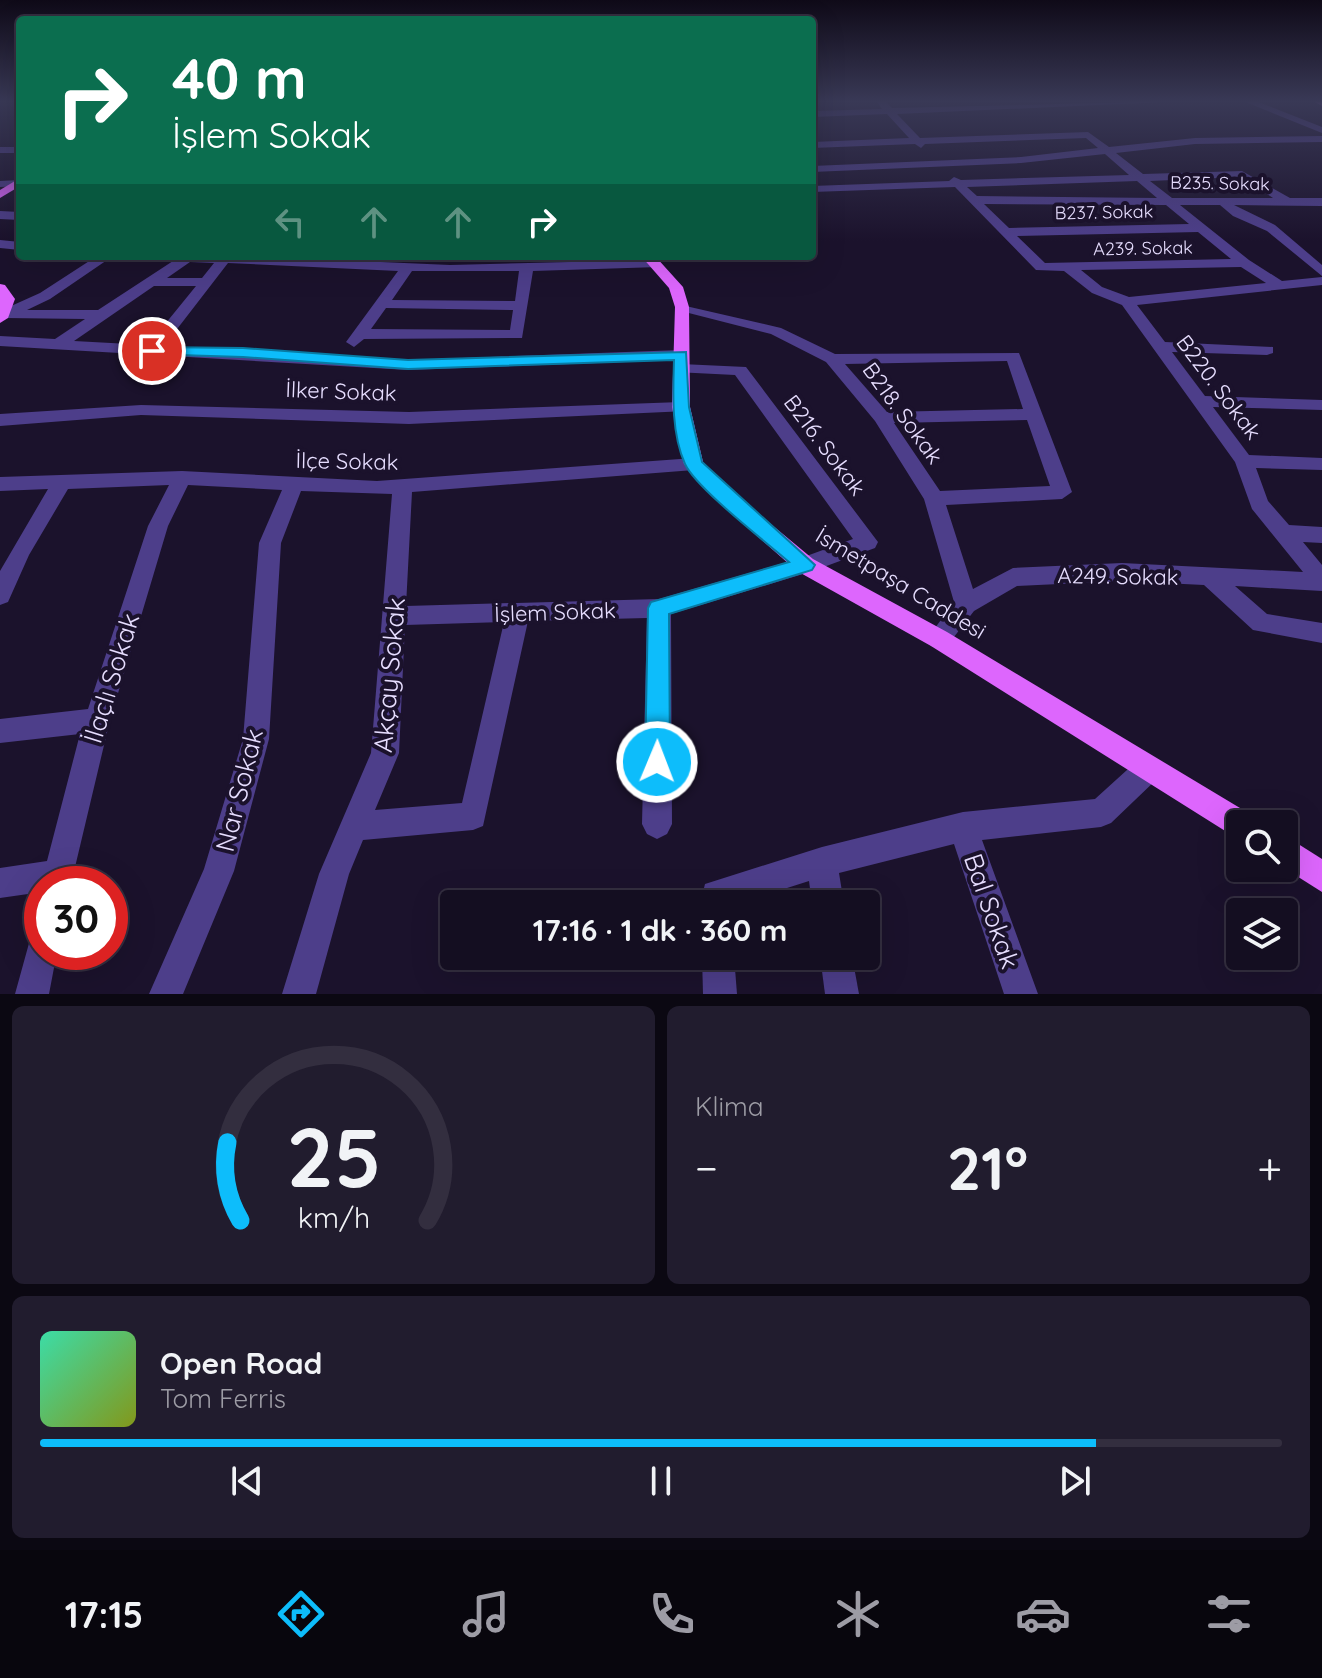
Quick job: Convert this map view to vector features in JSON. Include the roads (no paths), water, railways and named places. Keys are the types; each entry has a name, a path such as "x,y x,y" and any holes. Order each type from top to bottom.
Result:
{"main road":[{"path":"651,260 676,287 682,307 681,407 694,464"},
{"path":"0,288 8,299 2,315"},
{"name":"İsmetpaşa Caddesi","path":"694,464 730,501 805,565 939,639 1226,816"},
{"path":"1298,860 1322,877"}],"street":[{"path":"923,147 1006,232"},
{"path":"1103,147 1244,263 1277,284"},
{"path":"816,169 1145,147"},
{"path":"816,189 1242,174 1322,218"},
{"name":"B235. Sokak","path":"974,200 1322,202"},
{"path":"1222,201 1237,213 1271,228 1322,272"},
{"name":"B237. Sokak","path":"1006,232 1202,228"},
{"name":"A239. Sokak","path":"1006,232 1041,267 1244,263"},
{"path":"2,315 45,296 100,260"},
{"path":"61,342 184,260"},
{"path":"208,260 278,263 371,260 408,267 527,267 651,260"},
{"path":"152,351 222,262"},
{"path":"340,361 408,267"},
{"path":"360,334 517,335 527,267"},
{"path":"1068,267 1097,290 1127,302 1322,281"},
{"path":"151,282 206,282"},
{"name":"B220. Sokak","path":"1127,302 1244,461 1259,504 1322,581"},
{"path":"382,304 521,306"},
{"name":"B218. Sokak","path":"682,307 776,331 832,359 882,418 934,498 966,604"},
{"path":"2,315 102,315"},
{"path":"0,341 61,342 152,351 243,352 340,361 474,364 681,362"},
{"path":"1160,347 1267,350"},
{"path":"832,359 1013,356 1062,492 934,498"},
{"name":"B216. Sokak","path":"681,362 740,370 867,542 805,565"},
{"path":"1201,401 1322,405"},
{"name":"İlker Sokak","path":"0,420 141,410 409,418 681,407"},
{"path":"882,418 1034,414"},
{"path":"1244,461 1322,464"},
{"name":"İlçe Sokak","path":"0,484 182,478 294,485 402,486 694,464"},
{"name":"İlaçlı Sokak","path":"60,866 97,720 158,526 182,478"},
{"path":"0,596 10,553 63,481"},
{"name":"Nar Sokak","path":"166,994 219,871 256,739 270,543 294,485"},
{"name":"Akçay Sokak","path":"299,994 334,874 385,753 402,486"},
{"path":"1283,533 1322,535"},
{"name":"İşlem Sokak","path":"395,616 659,608 805,565"},
{"name":"A249. Sokak","path":"939,639 966,604 1013,577 1122,572 1212,579 1322,581"},
{"path":"1212,579 1261,623 1322,633"},
{"path":"657,824 659,608"},
{"path":"355,826 473,816 518,613"},
{"path":"0,731 97,720"},
{"path":"744,890 822,862 963,827 1101,813 1148,769"},
{"name":"Bal Sokak","path":"963,827 1021,994"},
{"path":"822,862 826,890"},
{"path":"0,883 24,882"},
{"path":"32,994 37,970"},
{"path":"719,970 720,994"},
{"path":"838,970 842,994"}]}
